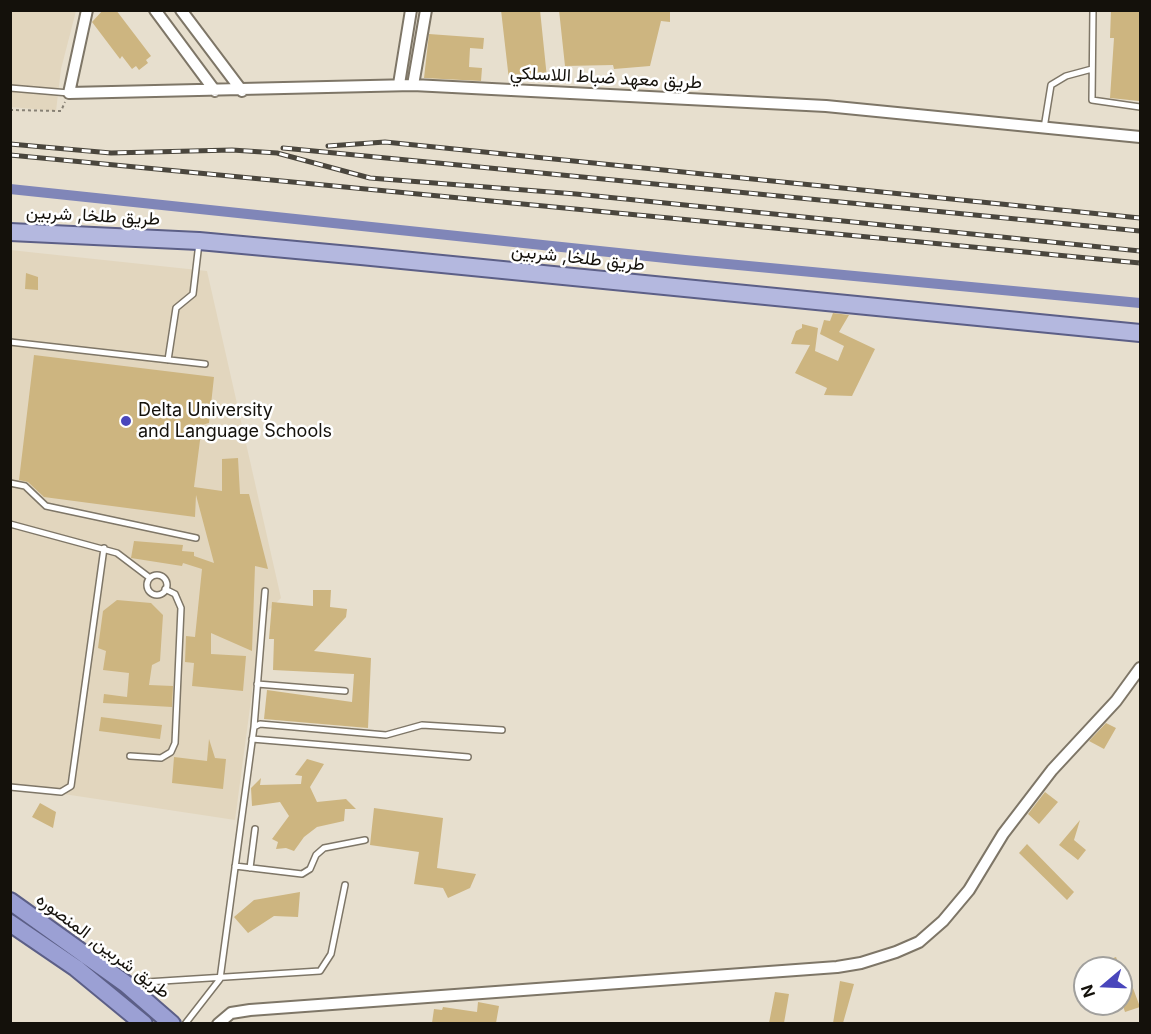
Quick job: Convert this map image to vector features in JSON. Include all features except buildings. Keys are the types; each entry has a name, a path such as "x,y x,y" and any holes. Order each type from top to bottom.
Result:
{"highway":[{"name":"طريق شربين, المنصوره","path":"10,901 82,962 144,1023"},
{"name":"طريق شربين, المنصوره","path":"10,923 126,984 172,1023"}],"main road":[{"name":"طريق طلخا, شربين","path":"11,234 199,241 1140,333"}],"street":[{"path":"69,93 87,10"},
{"path":"181,10 242,91"},
{"path":"399,84 411,10"},
{"path":"413,85 426,10"},
{"path":"155,11 215,91"},
{"name":"طريق معهد ضباط اللاسلكي","path":"69,93 242,91 399,84 826,106 1140,137"},
{"path":"218,1023 231,1013 250,1010 837,967 861,963 896,952 919,942 943,921 969,890 1003,834 1052,770 1116,700 1140,668"}],"lane":[{"path":"1093,10 1092,100 1140,107"},
{"path":"1044,128 1051,85 1065,76 1092,69"},
{"path":"10,88 69,93"},
{"path":"168,360 176,308 193,294 199,241"},
{"path":"10,342 205,364"},
{"path":"10,483 25,486 46,506 196,538"},
{"path":"10,524 104,548 126,558 150,578"},
{"path":"10,787 61,792 71,786 104,548"},
{"path":"156,575 163,577 166,582 165,589 157,594 151,592 147,587 150,578 156,575"},
{"path":"130,756 161,758 171,752 175,743 181,608 176,594 165,589"},
{"path":"185,1023 220,979 254,727 265,591"},
{"path":"257,684 345,691"},
{"path":"254,727 260,724 386,735 422,725 502,730"},
{"path":"252,739 468,757"},
{"path":"250,868 255,829"},
{"path":"235,866 302,874 310,869 316,855 324,848 365,840"},
{"path":"126,984 320,971 331,954 345,885"}],"path":[{"path":"10,110 61,111 69,93"}],"shaded area":[{"path":"10,11 76,11 61,69 56,111 11,107"},
{"name":"Delta University and Language Schools","path":"10,250 207,271 281,598 262,617 235,820 11,786"}],"waterway":[{"path":"10,189 685,260 1140,303"}],"railway":[{"path":"328,146 385,142 1140,218"},
{"path":"10,144 111,153 232,150 277,153 370,178 576,194 1140,251"},
{"path":"283,148 1140,231"},
{"path":"10,155 1140,263"}],"place":[{"name":"Delta University and Language Schools","path":"126,421"}]}
